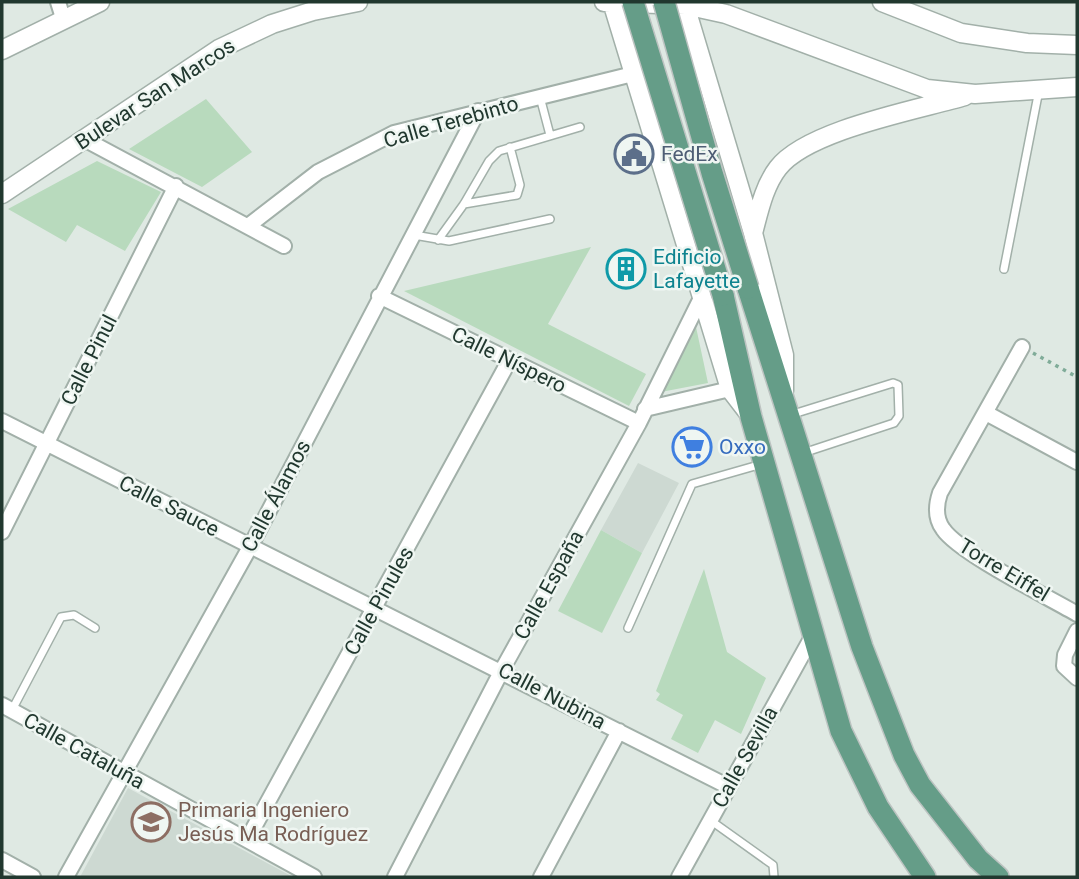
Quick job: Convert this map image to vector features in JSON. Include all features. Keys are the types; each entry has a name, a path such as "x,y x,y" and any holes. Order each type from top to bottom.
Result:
{"main road":[{"path":"633,2 713,294 841,731 877,807 925,877"},
{"path":"678,3 748,288 862,647 904,755 920,785 978,859 999,877"}],"street":[{"path":"2,50 60,10 100,2"},
{"name":"Bulevar San Marcos","path":"2,194 219,49 272,24 313,10 358,2"},
{"path":"604,2 678,3 726,14 927,89 975,94 1077,87"},
{"path":"612,2 649,122 713,294 730,389 751,417"},
{"path":"882,2 961,33 1027,43 1077,45"},
{"path":"678,3 753,233 784,355 787,405"},
{"name":"Calle Terebinto","path":"248,226 318,172 394,133 633,74"},
{"path":"649,122 658,105 672,94 698,94 711,100"},
{"path":"753,233 777,168 795,150 819,138 975,94"},
{"name":"Calle Álamos","path":"66,877 250,547 478,111"},
{"path":"86,140 284,246"},
{"name":"Calle Pinul","path":"2,532 176,186"},
{"name":"Calle España","path":"395,877 502,670 642,416 713,294"},
{"name":"Calle Níspero","path":"379,296 509,361 642,416"},
{"path":"1022,347 986,413 1077,461"},
{"name":"Calle Pinules","path":"247,840 509,361"},
{"path":"642,416 730,389"},
{"name":"Torre Eiffel","path":"986,413 940,493 936,505 938,520 957,544 1077,614"},
{"name":"Calle Sauce","path":"2,421 375,608"},
{"name":"Calle Nubina","path":"375,608 729,787"},
{"path":"1077,631 1065,655 1064,666 1077,678"},
{"name":"Calle Sevilla","path":"679,877 812,637"},
{"name":"Calle Cataluña","path":"7,708 314,877"},
{"path":"541,877 619,732"},
{"path":"2,860 33,877"}],"lane":[{"path":"1004,269 1039,89"},
{"path":"540,97 550,135"},
{"path":"438,240 464,204 489,161 499,150 580,127"},
{"path":"464,204 517,195 520,185 510,147"},
{"path":"413,234 438,240 463,239 550,219"},
{"path":"787,405 893,383 898,385 899,416 894,423 802,453"},
{"path":"628,628 692,484 764,463"},
{"path":"7,708 61,617 74,615 95,628"},
{"path":"709,820 773,865 774,877"}],"path":[{"path":"1022,347 1077,377"}],"shaded area":[{"path":"638,463 679,483 642,553 601,530"},
{"name":"Primaria Ingeniero Jesús Ma Rodríguez","path":"128,788 254,856 293,877 80,877"}],"green space":[{"path":"206,99 252,152 202,187 129,149"},
{"path":"97,161 161,192 125,251 77,225 66,242 8,209"},
{"path":"591,247 548,324 646,374 629,406 404,291"},
{"path":"696,327 708,383 661,392"},
{"path":"601,530 642,553 602,633 558,611"},
{"path":"704,569 727,652 766,678 741,734 715,720 698,753 671,739 683,715 656,700 660,694 656,691"}],"place":[{"name":"FedEx","path":"634,154"},
{"name":"Edificio Lafayette","path":"626,269"},
{"name":"Oxxo","path":"692,447"},
{"name":"Primaria Ingeniero Jesús Ma Rodríguez","path":"151,822"}]}
